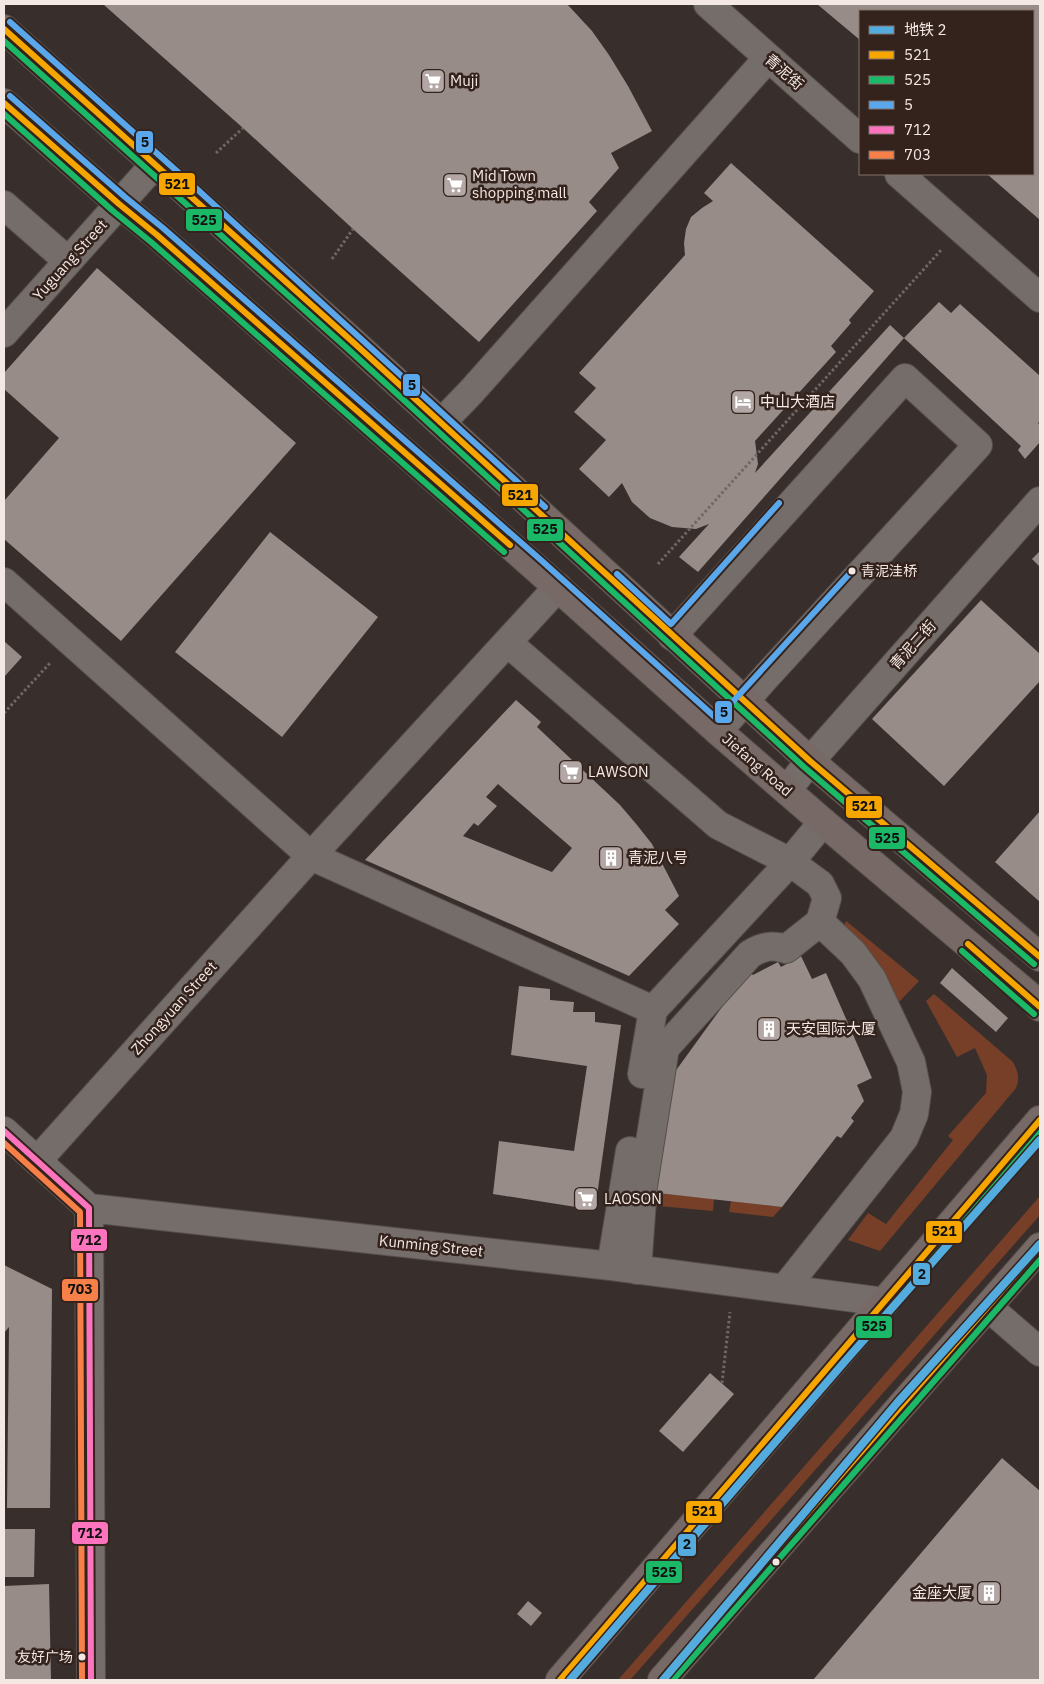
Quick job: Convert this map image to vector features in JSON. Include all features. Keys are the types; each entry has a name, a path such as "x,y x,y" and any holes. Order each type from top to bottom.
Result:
{"main road":[{"path":"4,29 441,423 744,702 1040,958"},
{"name":"Jiefang Road","path":"4,103 165,241 558,587 718,731 1040,1007"},
{"path":"560,1680 1040,1120"},
{"path":"662,1680 1040,1247"}],"street":[{"name":"青泥街","path":"708,4 859,138"},
{"path":"441,423 471,392 768,58"},
{"name":"Yuguang Street","path":"4,333 155,164"},
{"path":"900,175 1040,298"},
{"path":"4,205 68,261"},
{"path":"672,636 905,378 978,445 718,731"},
{"name":"青泥二街","path":"787,790 810,761 1040,501"},
{"path":"4,582 311,856 653,1010"},
{"name":"Zhongyuan Street","path":"37,1161 311,856 558,587"},
{"path":"508,642 718,825 790,862 820,884 826,898 820,922 786,949 750,972"},
{"path":"624,1268 653,1010 790,862 823,822"},
{"path":"785,1288 904,1138 914,1114 918,1092 910,1062 872,979 853,954 820,922"},
{"path":"624,1268 646,1186 665,1048 750,954 762,948 776,946 786,949"},
{"path":"4,1132 89,1208 91,1680"},
{"name":"Kunming Street","path":"89,1208 624,1268 885,1302"},
{"path":"988,1307 1040,1352"}],"path":[{"path":"216,153 243,128"},
{"path":"658,564 961,228"},
{"path":"332,259 353,229"},
{"path":"4,713 70,641"},
{"path":"722,1383 730,1312"}],"shaded area":[{"path":"846,921 919,981 898,1003 840,934"},
{"path":"934,994 1013,1062 1018,1081 1016,1088 880,1251 848,1240 868,1213 886,1224 953,1140 948,1136 986,1093 987,1075 975,1048 957,1057 926,1001"},
{"path":"649,1192 714,1199 713,1211 648,1205"},
{"path":"1040,1196 1040,1215 630,1680 618,1680"},
{"path":"731,1201 782,1207 773,1217 729,1212"}],"building":[{"name":"Mid Town shopping mall","path":"105,4 567,4 592,31 609,55 652,131 611,153 619,168 589,202 597,211 479,342"},
{"path":"817,4 1040,4 1040,220 988,175 1034,175 1034,10 859,10 859,39"},
{"path":"731,163 874,291 849,320 851,323 831,346 836,352 755,441 758,464 755,473 890,325 904,338 698,572 679,557 709,524 696,529 672,527 650,518 632,502 622,483 609,497 579,469 606,440 574,412 596,388 579,373 685,255 686,229 691,217 713,201 704,193"},
{"path":"97,268 296,443 121,641 4,539 4,501 59,438 4,389 4,373"},
{"path":"939,302 951,313 960,304 1040,376 1040,421 1038,423 1040,425 1040,442 1025,459 1018,450 1021,446 904,338"},
{"path":"270,532 378,617 282,737 175,652"},
{"path":"1040,551 1040,567 1032,559"},
{"path":"981,600 1040,654 1040,681 944,786 872,719"},
{"path":"4,641 22,657 4,677"},
{"name":"青泥八号","path":"516,700 541,722 537,727 620,805 652,844 679,896 665,910 679,924 629,976 365,860","holes":["498,784 572,848 552,872 463,836 474,823 478,826 497,806 486,797"]},
{"path":"1040,811 1040,902 995,862"},
{"name":"天安国际大厦","path":"801,956 812,979 826,973 872,1078 857,1085 864,1101 851,1118 854,1121 841,1138 837,1136 782,1207 649,1192 674,1083 669,1080 748,971 753,975 778,962 781,967"},
{"path":"952,968 1008,1018 996,1032 940,983"},
{"path":"519,986 550,989 550,1000 574,1002 573,1012 595,1012 595,1022 621,1025 595,1210 493,1194 499,1141 574,1151 587,1066 511,1055"},
{"path":"4,1265 52,1289 50,1508 7,1508 9,1327 4,1333"},
{"path":"710,1373 734,1394 683,1452 659,1431"},
{"path":"1002,1458 1040,1491 1040,1680 813,1680"},
{"path":"4,1529 35,1529 34,1577 4,1577"},
{"path":"49,1584 51,1680 4,1680 4,1586"},
{"path":"528,1601 542,1613 531,1626 517,1614"}],"metro line":[{"name":"2","path":"570,1680 847,1359 1040,1140"},
{"name":"2","path":"663,1680 897,1403 1040,1244"}],"transit line":[{"name":"5","path":"10,22 198,190 545,507"},
{"name":"521","path":"4,29 354,343 810,761 1040,957"},
{"name":"525","path":"4,41 348,349 804,767 1034,964"},
{"name":"5","path":"10,96 542,561 717,719 852,571"},
{"name":"521","path":"4,103 510,545"},
{"name":"525","path":"4,114 504,552"},
{"name":"5","path":"617,574 671,624 779,503"},
{"name":"521","path":"968,944 1040,1007"},
{"name":"525","path":"962,951 1034,1014"},
{"name":"521","path":"560,1680 1040,1120"},
{"name":"712","path":"4,1131 89,1208 91,1680"},
{"name":"525","path":"571,1680 1040,1133"},
{"name":"703","path":"4,1143 80,1212 82,1680"},
{"name":"521","path":"662,1680 1040,1247"},
{"name":"525","path":"673,1680 1040,1260"}],"place":[{"name":"Muji","path":"433,81"},
{"name":"Mid Town shopping mall","path":"455,185"},
{"name":"中山大酒店","path":"743,402"},
{"name":"青泥洼桥","path":"852,571"},
{"name":"LAWSON","path":"571,772"},
{"name":"青泥八号","path":"611,858"},
{"name":"天安国际大厦","path":"769,1029"},
{"name":"LAOSON","path":"586,1199"},
{"name":"金座大厦","path":"989,1593"},
{"name":"友好广场","path":"82,1657"}]}
